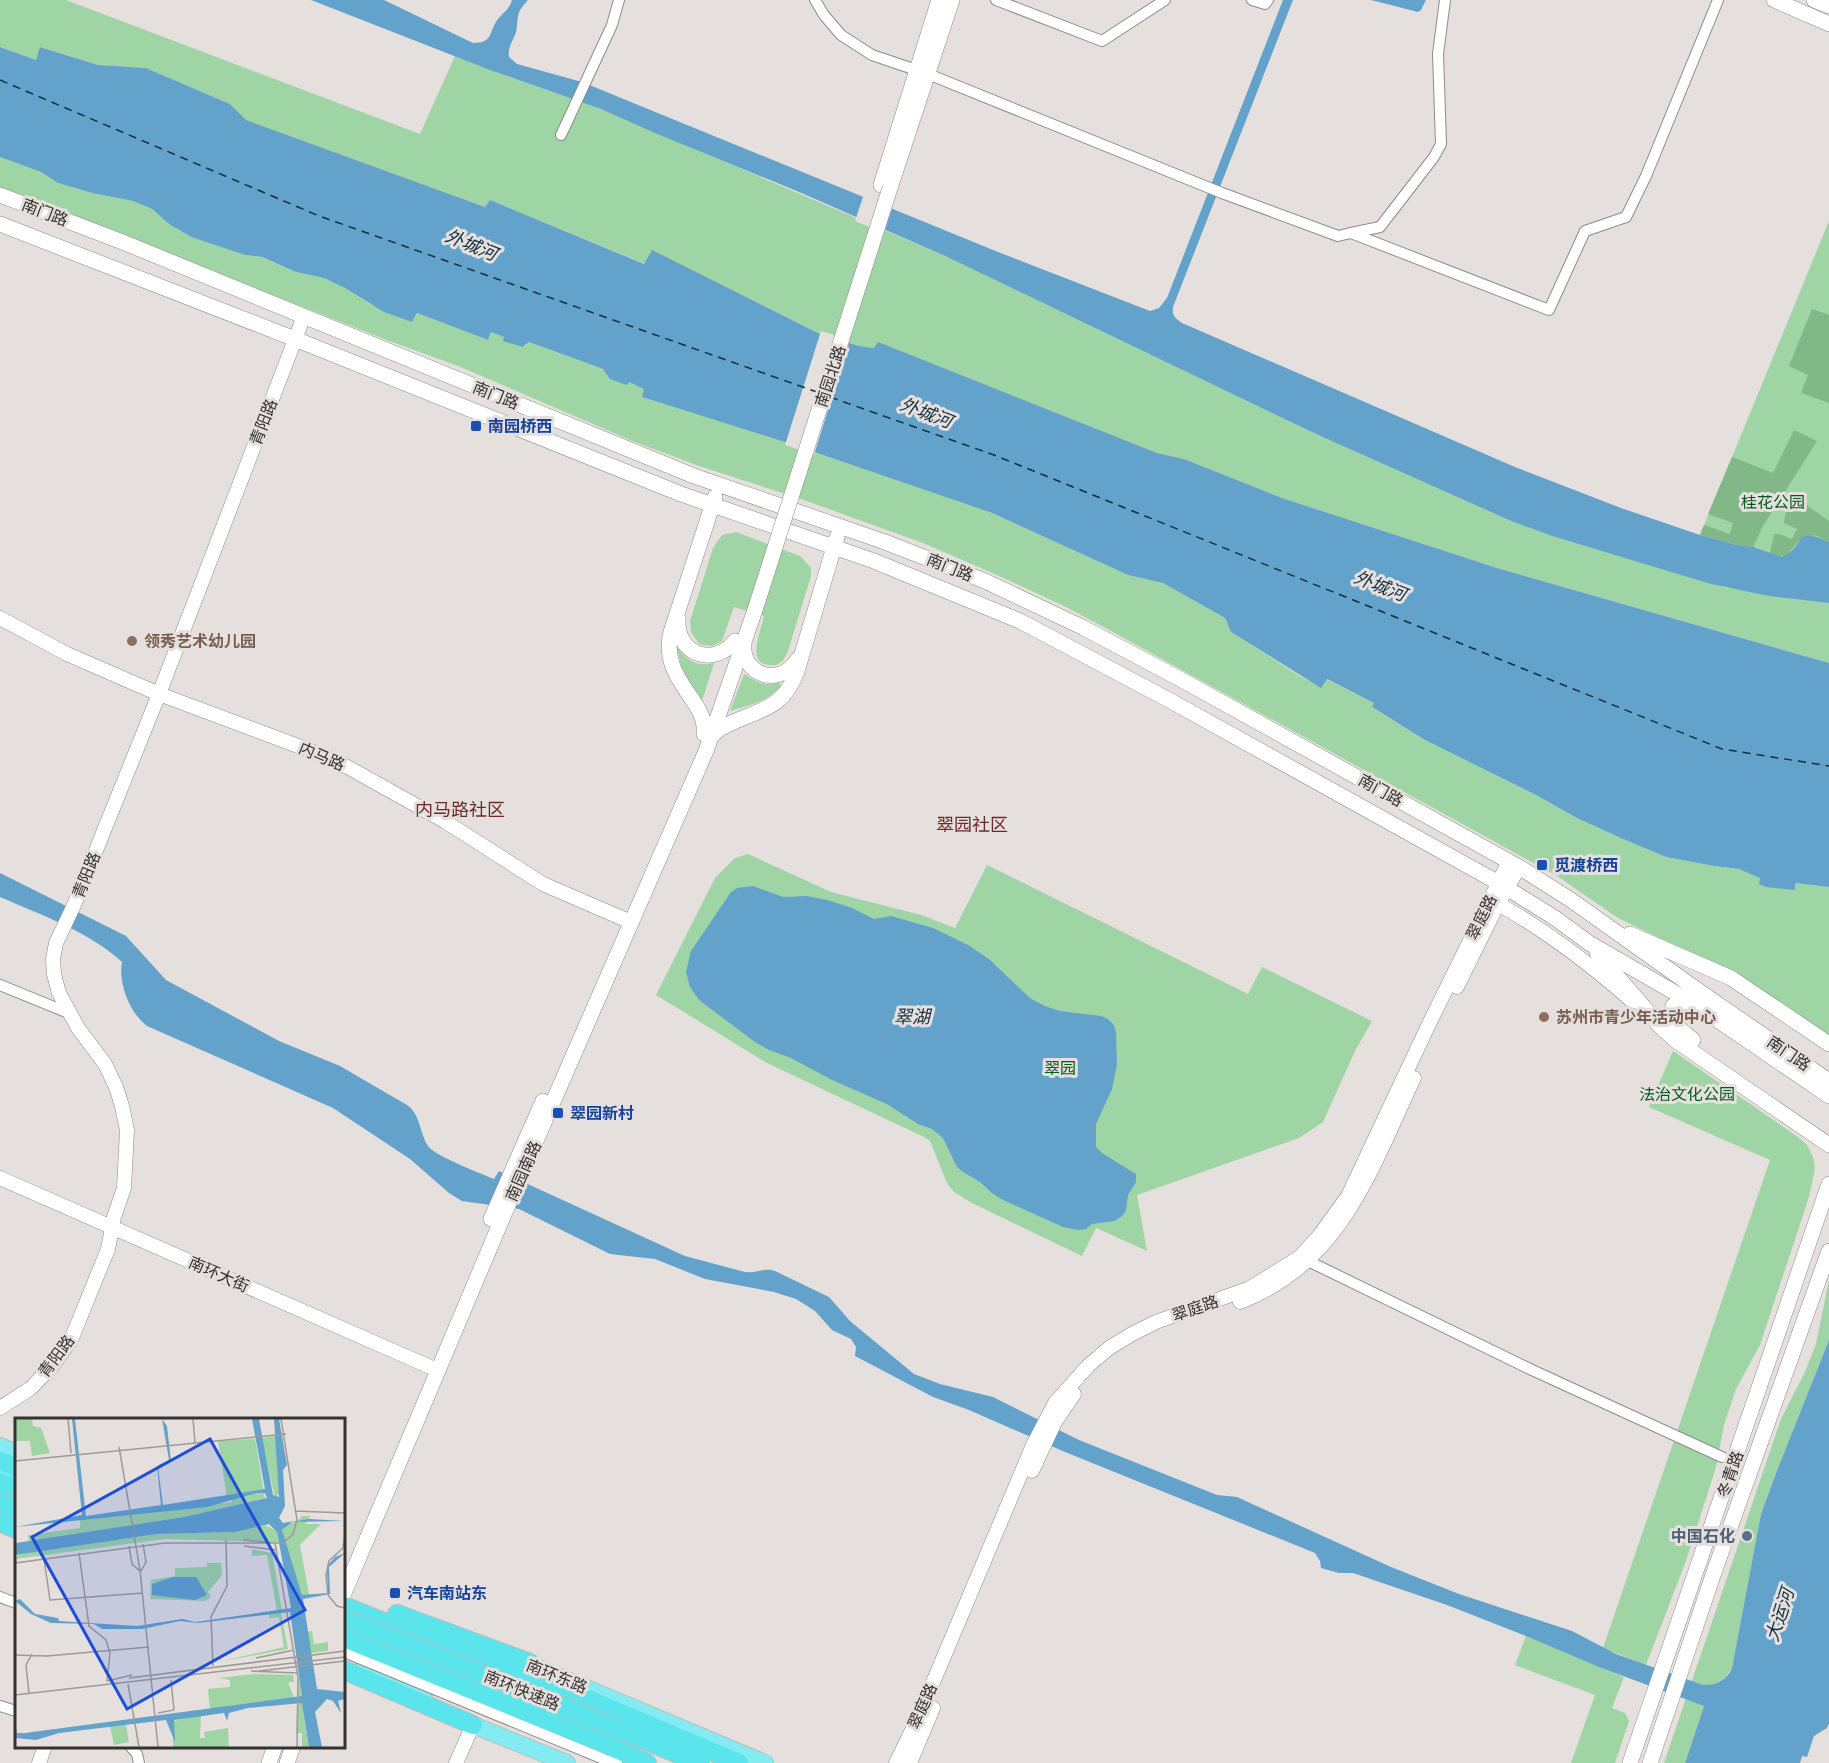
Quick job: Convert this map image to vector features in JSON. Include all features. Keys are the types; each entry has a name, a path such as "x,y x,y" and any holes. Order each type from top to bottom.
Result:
{"highway":[{"path":"0,1461 15,1467"},
{"path":"0,1482 15,1488"},
{"path":"0,1502 15,1509"},
{"path":"0,1522 15,1528"},
{"path":"345,1594 530,1663"},
{"path":"345,1606 465,1654 557,1686 739,1763"},
{"name":"南环快速路","path":"345,1618 700,1763"},
{"name":"南环快速路","path":"345,1637 612,1758 647,1763"},
{"path":"345,1670 472,1725"}],"main road":[{"name":"南园北路","path":"705,742 740,642 922,72 939,0"},
{"name":"南园北路","path":"922,72 952,0"},
{"path":"1774,0 1829,24"},
{"path":"1814,0 1829,6"},
{"name":"南门路","path":"0,195 718,485 957,569 1082,627 1203,691 1514,864 1606,924 1695,997 1829,1096"},
{"name":"南门路","path":"0,224 712,506 911,574 967,597 1070,646 1502,885 1555,918 1589,944 1695,997 1829,1081"},
{"path":"705,742 701,717 675,675 669,653 669,638 718,485"},
{"path":"705,742 722,727 772,705 785,695 794,681 840,526"},
{"path":"678,610 679,636 684,644 694,652 714,655 740,642 752,666 769,676 778,676 787,672 802,651"},
{"name":"南园南路","path":"345,1567 705,742"},
{"path":"1606,924 1724,974 1829,1044"},
{"path":"1589,944 1675,1040 1829,1145"},
{"path":"1829,1053 1713,976 1701,971 1694,973 1691,978 1695,997 1679,1002 1671,1010 1672,1019 1680,1031 1829,1134"},
{"name":"冬青路","path":"1630,1763 1829,1184"},
{"name":"冬青路","path":"1650,1763 1671,1696 1829,1251"},
{"name":"南园南路","path":"345,1591 433,1368"},
{"path":"0,1446 15,1453"},
{"path":"0,1470 15,1477"},
{"path":"0,1509 15,1515"},
{"path":"0,1527 15,1533"},
{"name":"南环东路","path":"345,1606 530,1663 765,1763"},
{"path":"345,1637 453,1680"},
{"path":"345,1653 472,1725 567,1763"},
{"path":"441,1707 465,1654"},
{"path":"269,1763 274,1748"},
{"path":"287,1763 292,1748"}],"street":[{"path":"561,135 612,25 619,0"},
{"path":"815,0 841,35 872,55 922,72 1222,193 1338,236 1380,227 1434,157 1441,144 1438,54 1445,0"},
{"path":"996,0 1102,41 1164,0"},
{"path":"1252,0 1265,4 1268,0"},
{"path":"1351,233 1549,310 1586,231 1626,217 1646,176 1718,0"},
{"name":"青阳路","path":"0,1408 31,1389 53,1365 71,1340 108,1249 124,1188 127,1130 122,1106 105,1064 59,993 53,959 56,943 74,905 159,694 304,316"},
{"name":"内马路","path":"0,618 67,654 159,694 333,759 447,822 543,885 627,921"},
{"name":"翠庭路","path":"896,1763 1051,1420 1055,1403 1072,1382 1109,1348 1155,1322 1250,1288 1300,1257 1318,1236 1348,1196 1514,864"},
{"name":"翠庭路","path":"1051,1420 1081,1385 1116,1353 1156,1330 1261,1294 1308,1261 1347,1214 1359,1195 1498,904 1502,885"},
{"path":"1498,904 1582,958 1661,1027"},
{"path":"0,985 71,1014"},
{"name":"南环大街","path":"0,1178 433,1368"},
{"path":"1308,1261 1532,1370 1722,1457"},
{"name":"翠庭路","path":"909,1763 1038,1447"},
{"path":"0,1598 15,1603"},
{"path":"345,1652 612,1758"},
{"path":"0,1706 15,1712"},
{"path":"456,1763 472,1725"},
{"path":"39,1763 44,1748"},
{"path":"132,1748 137,1754 139,1763"}],"green space":[{"name":"桂花公园","path":"0,0 66,0 420,134 455,56 601,109 943,255 1316,434 1511,521 1552,536 1727,588 1737,545 1700,535 1829,221 1829,663 1497,568 1282,498 1184,459 1157,453 877,343 875,348 859,346 820,334 652,251 645,264 490,200 485,207 245,120 230,104 146,68 98,65 41,47 36,60 0,47"},
{"path":"0,157 41,172 58,183 133,201 152,209 169,224 191,237 245,255 261,257 296,272 324,278 370,304 412,322 417,313 488,340 491,332 521,347 529,342 603,369 645,389 642,397 788,443 992,513 1128,575 1163,583 1225,618 1231,632 1298,675 1321,687 1326,679 1374,703 1373,708 1425,740 1623,839 1666,857 1739,869 1795,889 1795,883 1829,887 1829,1045 1705,960 1618,918 1557,876 1066,607 923,543 635,442 458,366 0,188"},
{"path":"1812,309 1829,315 1829,403 1801,393 1808,375 1789,366"},
{"name":"桂花公园","path":"1794,430 1817,441 1763,526 1753,547 1700,535 1704,525 1730,534 1733,523 1708,514 1732,457 1773,473"},
{"path":"1801,501 1829,521 1829,542 1815,535 1803,539 1785,556 1770,553 1774,534 1792,539 1797,529 1784,523 1785,515 1790,505"},
{"path":"736,532 800,556 811,568 811,576 788,651 783,661 776,665 766,665 757,655 756,648 764,616 734,607 722,641 712,646 699,644 691,632 690,621 713,548 722,535"},
{"path":"677,647 693,662 714,663 702,701 683,675"},
{"path":"744,674 761,683 778,682 781,686 764,699 730,711"},
{"name":"翠园","path":"748,854 831,892 921,915 955,928 987,865 1248,994 1262,967 1372,1021 1355,1051 1323,1122 1299,1138 1137,1195 1147,1251 1096,1228 1082,1256 954,1192 947,1183 930,1141 924,1137 767,1063 656,995 715,878 735,858"},
{"name":"法治文化公园","path":"1673,1051 1798,1137 1807,1145 1815,1168 1809,1197 1760,1345 1736,1389 1724,1425 1716,1467 1686,1561 1646,1665 1603,1648 1770,1160 1649,1107"},
{"path":"1829,1280 1829,1340 1761,1514 1732,1668 1704,1706 1685,1763 1664,1763 1781,1419 1805,1372 1816,1344"},
{"path":"1526,1636 1624,1677 1612,1708 1625,1713 1629,1721 1615,1763 1571,1763 1595,1695 1515,1665"}],"water":[{"path":"311,0 384,0 473,43 480,43 488,39 498,19 508,9 512,0 528,0 519,12 516,31 509,49 509,57 517,64 582,82 998,252 1150,311 1159,308 1167,298 1283,0 1293,0 1173,307 1176,318 1182,323 1515,467 1621,508 1700,535 1753,547 1782,557 1790,553 1804,537 1817,537 1829,542 1829,603 1769,596 1711,584 1552,536 1511,521 1316,434 943,255 799,192 601,109 490,70"},
{"path":"1371,0 1426,0 1418,12"},
{"name":"外城河","path":"0,47 36,60 40,47 98,65 146,68 230,104 246,120 485,207 490,200 644,264 652,250 820,334 859,346 874,348 878,342 1157,453 1184,459 1282,498 1497,568 1829,663 1829,887 1795,883 1795,890 1766,887 1759,884 1760,878 1739,869 1666,857 1623,839 1425,740 1372,707 1374,703 1327,679 1321,688 1231,632 1225,618 1163,583 1128,575 992,513 788,443 642,397 644,389 629,382 627,385 610,379 603,369 529,342 522,347 503,341 504,337 491,332 488,340 417,313 412,322 384,312 324,278 296,272 262,257 245,255 191,237 169,224 152,209 133,201 58,183 41,172 0,157"},
{"name":"大运河","path":"0,873 126,936 166,980 279,1041 340,1066 407,1105 415,1114 428,1146 448,1159 494,1179 499,1171 685,1256 745,1272 775,1271 829,1297 850,1321 914,1374 940,1384 993,1397 1079,1440 1217,1495 1237,1497 1391,1567 1459,1594 1572,1631 1616,1654 1703,1685 1720,1681 1732,1668 1761,1514 1829,1340 1829,1723 1827,1728 1814,1736 1807,1757 1802,1756 1800,1763 1685,1763 1704,1706 1599,1667 1447,1605 1353,1573 1339,1573 1321,1568 1315,1553 933,1397 855,1356 856,1347 851,1339 832,1330 815,1311 796,1299 774,1292 705,1279 655,1259 610,1254 519,1209 462,1201 449,1193 410,1159 333,1108 147,1026 135,1014 127,997 122,979 122,962 109,951 79,933 0,897"},
{"name":"翠湖","path":"753,886 783,897 807,896 827,900 852,908 874,919 891,916 933,928 970,946 990,960 1031,999 1060,1011 1101,1016 1108,1019 1114,1025 1116,1033 1117,1065 1112,1089 1096,1124 1096,1147 1136,1174 1136,1182 1128,1195 1126,1211 1121,1217 1114,1221 1092,1224 1086,1229 1078,1230 1063,1227 1003,1200 957,1167 943,1138 932,1129 918,1124 887,1104 832,1080 791,1058 769,1050 699,1000 690,987 686,972 691,951 731,892 737,888"}],"pier":[{"path":"864,194 893,205 884,233 855,221"},
{"path":"821,331 850,340 814,455 785,445"}],"ferry route":[{"path":"0,80 319,216 817,392"},
{"path":"830,397 994,455 1722,749 1829,766"}],"place":[{"name":"南园桥西","path":"476,426"},
{"name":"领秀艺术幼儿园","path":"132,641"},
{"name":"觅渡桥西","path":"1542,865"},
{"name":"苏州市青少年活动中心","path":"1544,1017"},
{"name":"翠园新村","path":"558,1113"},
{"name":"中国石化","path":"1747,1536"},
{"name":"汽车南站东","path":"395,1593"}],"district":[{"name":"内马路社区","path":"460,810"},
{"name":"翠园社区","path":"972,825"}]}
